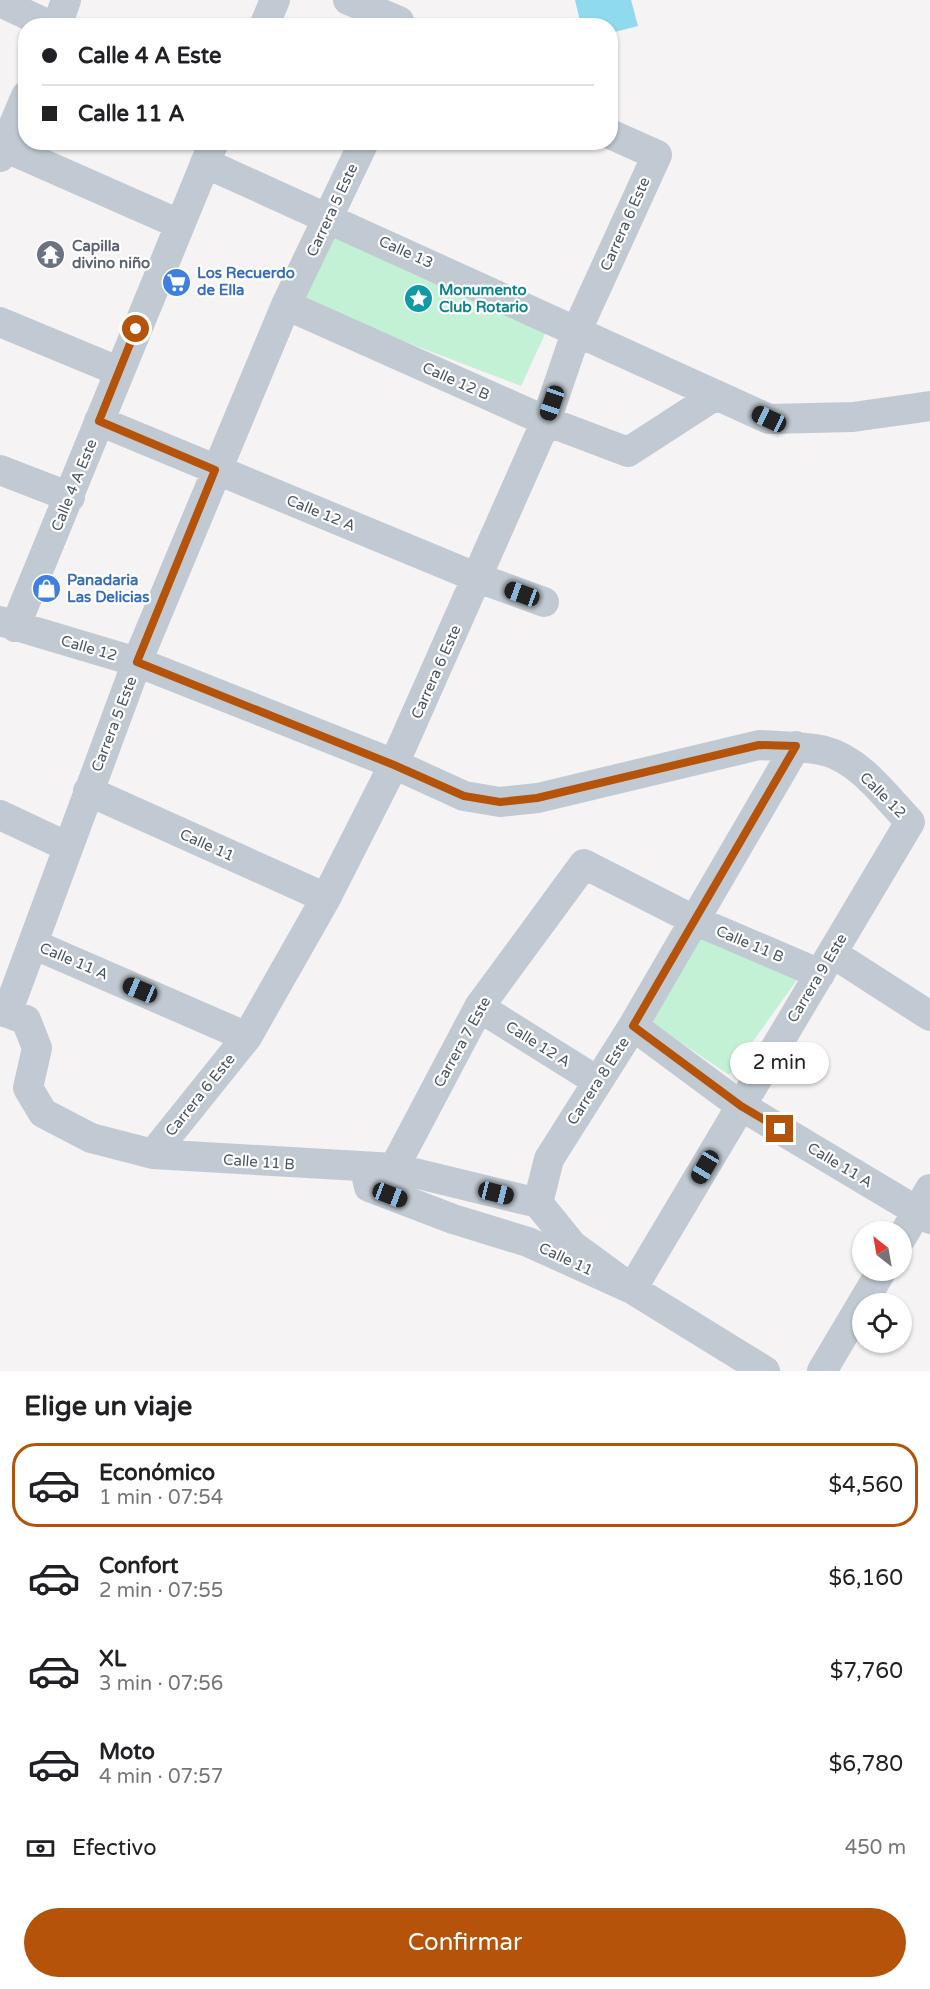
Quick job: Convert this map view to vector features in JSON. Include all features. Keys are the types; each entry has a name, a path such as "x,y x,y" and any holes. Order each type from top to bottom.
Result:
{"street":[{"path":"60,18 66,0"},
{"path":"267,18 275,0"},
{"path":"348,0 392,18"},
{"path":"0,2 34,18"},
{"path":"18,113 1,149 179,224"},
{"name":"Carrera 6 Este","path":"153,1155 247,1037 326,898 394,765 546,421 577,330 657,155 618,138"},
{"name":"Carrera 5 Este","path":"4,1012 33,944 137,662 215,470 286,305 359,150"},
{"name":"Calle 13","path":"210,153 329,218 769,419 853,417 930,406"},
{"name":"Calle 4 A Este","path":"8,624 70,497 118,371 210,153"},
{"name":"Calle 12 B","path":"286,305 546,421 628,452 716,395"},
{"path":"0,322 118,371"},
{"name":"Calle 12 A","path":"99,421 478,578 544,602"},
{"path":"0,470 70,497"},
{"name":"Calle 12","path":"8,624 137,662 394,765 464,796 500,802 537,798 759,745 796,746 827,752 862,771 910,822"},
{"name":"Carrera 8 Este","path":"538,1203 549,1159 633,1026 796,746"},
{"name":"Calle 11","path":"88,791 326,898"},
{"path":"0,815 68,847"},
{"name":"Carrera 9 Este","path":"632,1289 910,822"},
{"name":"Calle 11 B","path":"584,864 694,920 826,963 930,1016"},
{"name":"Carrera 7 Este","path":"379,1169 479,1007 584,864"},
{"name":"Calle 11 A","path":"33,944 247,1037"},
{"name":"Calle 12 A","path":"479,1007 597,1081"},
{"name":"Calle 11 B","path":"4,1012 26,1020 37,1048 28,1088 43,1113 91,1138 153,1155 379,1169 538,1203"},
{"name":"Calle 11 A","path":"633,1026 741,1106 926,1207"},
{"name":"Calle 11","path":"379,1169 369,1187 453,1219 528,1242 632,1289 765,1371"},
{"path":"538,1203 572,1245 632,1289"},
{"path":"912,1224 926,1207"},
{"path":"822,1371 875,1281"}],"green space":[{"path":"329,222 556,310 521,386 293,299"},
{"path":"707,921 804,970 729,1075 652,1023"}],"water":[{"path":"575,0 631,0 638,26 618,31 618,18 579,18"}],"place":[{"name":"Capilla divino niño","path":"51,255"},
{"name":"Los Recuerdo de Ella","path":"176,282"},
{"name":"Monumento Club Rotario","path":"418,299"},
{"name":"Panadaria Las Delicias","path":"46,589"}],"route":[{"path":"136,329 99,421 215,470 137,662 394,765 464,796 500,802 537,798 759,745 796,746 633,1026 741,1106 780,1129"}]}
